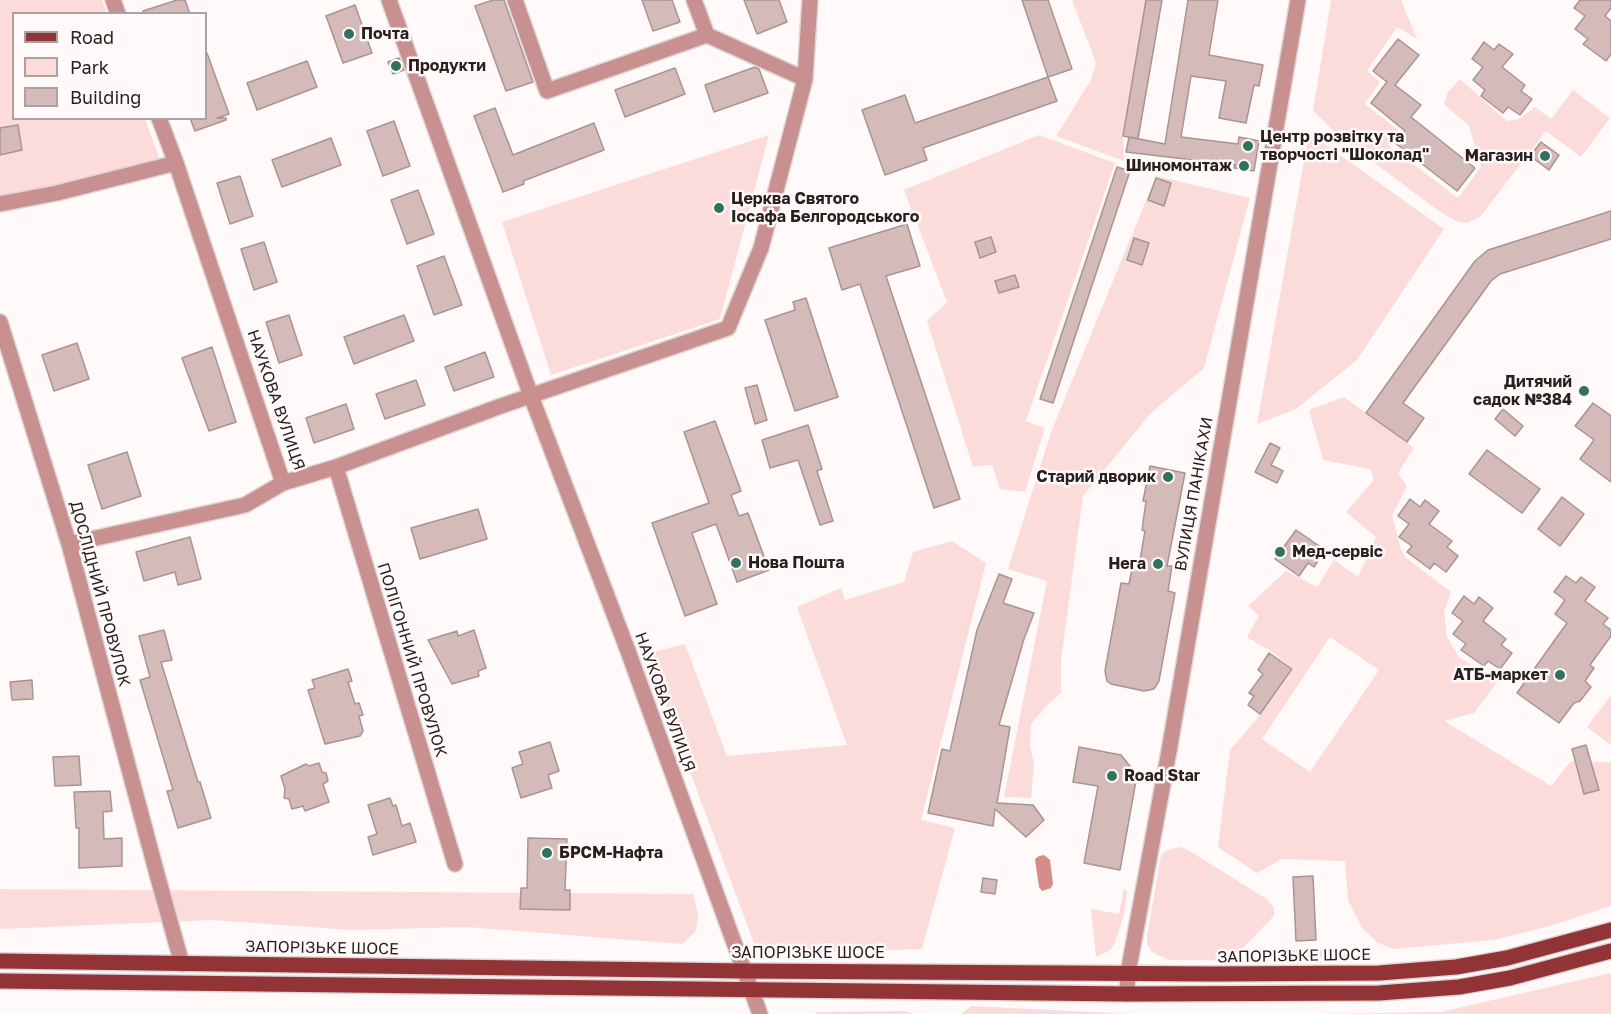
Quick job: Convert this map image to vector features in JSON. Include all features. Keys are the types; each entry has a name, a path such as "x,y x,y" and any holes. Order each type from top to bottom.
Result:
{"main road":[{"name":"ЗАПОРІЗЬКЕ ШОСЕ","path":"0,961 744,971 1216,974 1417,971 1507,958 1611,930"},
{"path":"0,981 1127,994 1317,994 1419,991 1459,987 1510,978 1611,951"}],"street":[{"name":"НАУКОВА ВУЛИЦЯ","path":"389,0 531,396 628,651 760,1014"},
{"path":"515,0 547,91 707,35 804,79"},
{"path":"694,0 707,35"},
{"name":"НАУКОВА ВУЛИЦЯ","path":"160,120 283,483 336,467 728,328 761,248 804,79 810,0"},
{"name":"ВУЛИЦЯ ПАНІКАХИ","path":"1127,994 1128,973 1171,740 1298,0"},
{"path":"0,204 57,193 176,163"},
{"name":"ДОСЛІДНИЙ ПРОВУЛОК","path":"0,322 69,544 182,964"},
{"name":"ПОЛІГОННИЙ ПРОВУЛОК","path":"336,467 455,864"},
{"path":"69,544 245,505 283,483"}],"green space":[{"path":"0,0 102,0 107,12 12,12 12,120 145,120 160,160 58,188 0,199"},
{"path":"1072,0 1146,0 1123,136 1124,161 1056,136 1091,80 1096,63"},
{"path":"1331,0 1401,0 1417,39 1397,27 1367,71 1380,82 1365,104 1398,130 1388,145 1458,198 1481,167 1469,126 1444,104 1448,92 1460,79 1507,121 1519,119 1535,107 1551,119 1573,90 1610,118 1581,157 1546,131 1480,217 1467,223 1456,221 1440,212 1340,137 1313,111"},
{"path":"1309,133 1444,229 1357,360 1296,409 1257,424"},
{"path":"769,135 720,319 551,375 502,222"},
{"path":"1039,135 1115,163 1026,421 1045,428 1025,492 1000,489 992,465 973,467 927,321 947,302 904,190"},
{"path":"1156,176 1250,198 1204,368 1150,414 1083,496 1061,661 1061,693 1031,724 1030,746 1034,764 1031,798 1004,797 1047,581 1008,569 1051,432"},
{"path":"1344,397 1414,448 1398,473 1407,486 1392,516 1401,549 1405,557 1451,592 1444,612 1447,637 1459,657 1497,682 1474,713 1444,721 1551,786 1571,761 1611,762 1611,906 1550,926 1494,940 1393,949 1377,942 1363,929 1348,900 1345,861 1282,859 1257,873 1218,847 1230,750 1261,714 1294,669 1247,637 1259,616 1248,606 1286,571 1317,587 1334,560 1358,577 1376,537 1346,512 1374,480 1370,469 1323,460 1309,410","holes":["1330,637 1379,670 1310,772 1262,739"]},
{"path":"952,541 986,563 921,820 955,828 922,949 758,954 646,654 685,644 727,756 847,745 797,607 841,588 845,600 904,582 913,552"},
{"path":"1611,695 1611,745 1587,727"},
{"path":"1180,847 1267,899 1274,908 1272,918 1235,956 1216,960 1169,960 1152,952 1147,944 1161,855 1167,850"},
{"path":"1124,888 1127,892 1123,918 1114,945 1110,950 1096,957 1091,909 1119,914"},
{"path":"0,889 693,894 698,915 696,931 682,944 467,927 351,930 212,920 0,929"},
{"path":"1308,948 1342,952 1346,955 1345,957 1262,959 1263,956"},
{"path":"1611,973 1611,1014 1316,1014 1440,1012"},
{"path":"971,1006 1132,1014 960,1014"},
{"path":"907,1011 913,1014 815,1014 816,1012"}],"shaded area":[{"path":"1044,855 1050,860 1053,884 1051,888 1042,891 1039,887 1035,859"}],"building":[{"path":"177,0 185,0 189,12 143,12"},
{"path":"493,0 504,0 533,82 506,91 475,6"},
{"path":"642,0 672,0 680,22 653,31"},
{"path":"744,0 779,0 787,22 757,34"},
{"path":"1022,0 1048,0 1072,69 1048,77"},
{"path":"1146,0 1162,0 1138,139 1123,136"},
{"path":"1188,0 1218,0 1209,55 1263,65 1259,86 1254,85 1246,123 1219,118 1226,81 1191,76 1181,137 1238,144 1239,137 1259,141 1254,171 1234,168 1235,165 1126,152 1129,137 1165,144"},
{"path":"1580,0 1611,0 1611,8 1605,16 1611,21 1611,54 1606,61 1583,44 1588,39 1575,29 1585,16 1574,8"},
{"name":"Почта","path":"355,5 372,53 343,63 326,16"},
{"path":"1398,39 1419,55 1395,85 1421,105 1411,117 1475,168 1457,191 1395,143 1405,131 1371,103 1387,82 1373,71"},
{"path":"1484,42 1494,50 1499,44 1513,54 1502,67 1525,85 1521,91 1532,99 1520,115 1508,107 1503,113 1481,96 1485,90 1473,80 1483,67 1472,59"},
{"path":"207,53 229,114 217,118 226,118 226,120 195,131 191,120 207,120"},
{"name":"Продукти","path":"399,58 404,70 393,74 388,62"},
{"path":"307,61 317,87 257,110 247,83"},
{"path":"755,67 759,69 768,93 714,112 705,85"},
{"path":"675,68 685,94 625,117 615,90"},
{"path":"1048,77 1057,101 923,148 927,160 885,175 862,110 905,95 915,123"},
{"path":"495,108 513,155 594,123 604,150 523,181 524,184 503,192 474,116"},
{"path":"394,121 410,166 383,176 367,131"},
{"path":"18,125 22,150 0,155 0,128"},
{"path":"331,138 341,165 282,187 272,160"},
{"name":"Магазин","path":"1541,142 1559,155 1549,170 1530,156"},
{"path":"1117,167 1130,171 1053,403 1040,399"},
{"path":"240,176 253,216 230,224 217,183"},
{"path":"1156,178 1171,183 1164,206 1148,200"},
{"path":"418,190 434,234 407,244 391,200"},
{"path":"1611,211 1611,239 1500,274 1491,281 1403,403 1424,418 1407,442 1366,413 1475,261 1488,250"},
{"path":"907,224 920,266 886,276 960,499 934,508 860,284 842,290 829,248"},
{"path":"991,237 996,252 980,258 975,242"},
{"path":"1134,238 1149,243 1142,265 1127,260"},
{"path":"264,242 277,282 254,290 241,249"},
{"path":"444,256 462,305 434,315 417,266"},
{"path":"1015,275 1019,287 999,293 995,281"},
{"path":"806,298 838,397 795,411 765,320 795,310 793,302"},
{"path":"289,315 302,355 279,363 266,322"},
{"path":"404,315 414,341 354,364 344,337"},
{"path":"77,343 89,379 54,391 42,355"},
{"path":"212,347 236,422 209,431 182,358"},
{"path":"485,352 494,377 454,391 445,367"},
{"path":"416,380 425,405 385,419 376,394"},
{"path":"757,385 767,420 755,424 745,388"},
{"path":"1593,403 1611,416 1611,482 1580,459 1594,440 1575,426"},
{"path":"346,404 354,429 314,443 306,418"},
{"path":"1503,409 1523,426 1515,436 1495,419"},
{"path":"715,421 741,491 731,495 739,516 748,513 769,570 737,582 716,524 692,533 717,604 685,616 652,523 709,503 684,432"},
{"path":"808,425 822,469 817,471 833,521 820,525 798,460 770,468 762,440"},
{"path":"1270,443 1280,448 1271,465 1283,471 1277,483 1255,472"},
{"path":"1487,450 1540,489 1522,513 1469,474"},
{"path":"127,452 141,496 102,509 88,465"},
{"path":"1150,466 1185,473 1167,566 1172,566 1168,591 1175,593 1159,681 1154,689 1144,691 1111,684 1107,681 1105,671 1121,583 1129,584 1134,559 1140,560 1145,531 1142,530 1146,501 1143,501"},
{"path":"1562,497 1584,514 1560,546 1538,529"},
{"path":"1410,499 1420,507 1425,500 1439,511 1429,524 1452,541 1447,547 1458,556 1446,572 1434,563 1430,569 1407,552 1412,546 1399,537 1409,524 1398,516"},
{"path":"478,509 487,539 420,559 411,528"},
{"path":"1296,530 1325,550 1314,567 1308,563 1299,576 1275,559"},
{"path":"190,537 201,579 178,585 175,572 144,581 136,552"},
{"path":"999,574 1012,579 1003,603 1034,613 999,725 1010,727 997,803 1033,805 1044,820 1026,837 995,809 993,826 928,813 942,749 950,751 977,630"},
{"path":"1566,576 1576,583 1581,577 1595,587 1585,601 1608,618 1603,624 1611,630 1611,636 1590,665 1594,668 1585,681 1591,687 1580,701 1574,703 1559,723 1517,693 1567,623 1555,614 1565,600 1554,592"},
{"path":"1464,596 1474,604 1479,597 1493,608 1483,621 1506,639 1501,645 1512,653 1500,669 1488,661 1484,666 1461,650 1466,644 1453,634 1463,621 1452,613"},
{"path":"164,630 172,660 161,662 211,818 178,828 167,791 173,790 140,680 150,677 139,636"},
{"path":"474,630 486,668 478,671 479,676 452,684 428,640 457,631 458,636"},
{"path":"1269,653 1292,669 1260,714 1248,705 1254,696 1249,693 1263,674 1258,670"},
{"path":"348,669 352,681 348,682 355,704 359,703 363,715 359,716 363,731 360,736 325,744 308,690 315,688 312,680"},
{"path":"32,680 33,699 12,700 10,682"},
{"path":"550,742 559,771 548,775 552,788 521,798 512,768 523,764 519,752"},
{"path":"1586,745 1599,790 1584,794 1572,749"},
{"path":"1079,747 1121,755 1137,775 1120,870 1084,863 1098,786 1073,782"},
{"path":"79,756 81,785 55,786 53,757"},
{"path":"319,763 322,772 326,773 328,781 323,784 329,802 305,811 303,806 292,809 289,799 284,798 285,789 281,776 306,764 309,766"},
{"path":"110,791 112,811 103,812 104,839 122,838 122,866 79,868 79,828 76,828 74,792"},
{"path":"390,798 393,806 396,805 402,826 410,823 416,842 373,855 368,837 377,834 368,805"},
{"path":"528,838 567,839 565,890 570,890 570,910 520,909 521,888 527,888"},
{"path":"1313,876 1316,940 1296,941 1293,877"},
{"path":"983,878 997,880 995,894 981,892"}],"place":[{"name":"Почта","path":"349,34"},
{"name":"Продукти","path":"396,66"},
{"name":"Центр розвітку та творчості \"Шоколад\"","path":"1248,146"},
{"name":"Магазин","path":"1545,156"},
{"name":"Шиномонтаж","path":"1244,166"},
{"name":"Церква Святого Іосафа Белгородського","path":"719,208"},
{"name":"Дитячий садок №384","path":"1584,391"},
{"name":"Старий дворик","path":"1168,477"},
{"name":"Мед-сервіс","path":"1280,552"},
{"name":"Нова Пошта","path":"736,563"},
{"name":"Нега","path":"1158,564"},
{"name":"АТБ-маркет","path":"1560,675"},
{"name":"Road Star","path":"1112,776"},
{"name":"БРСМ-Нафта","path":"547,853"}]}
